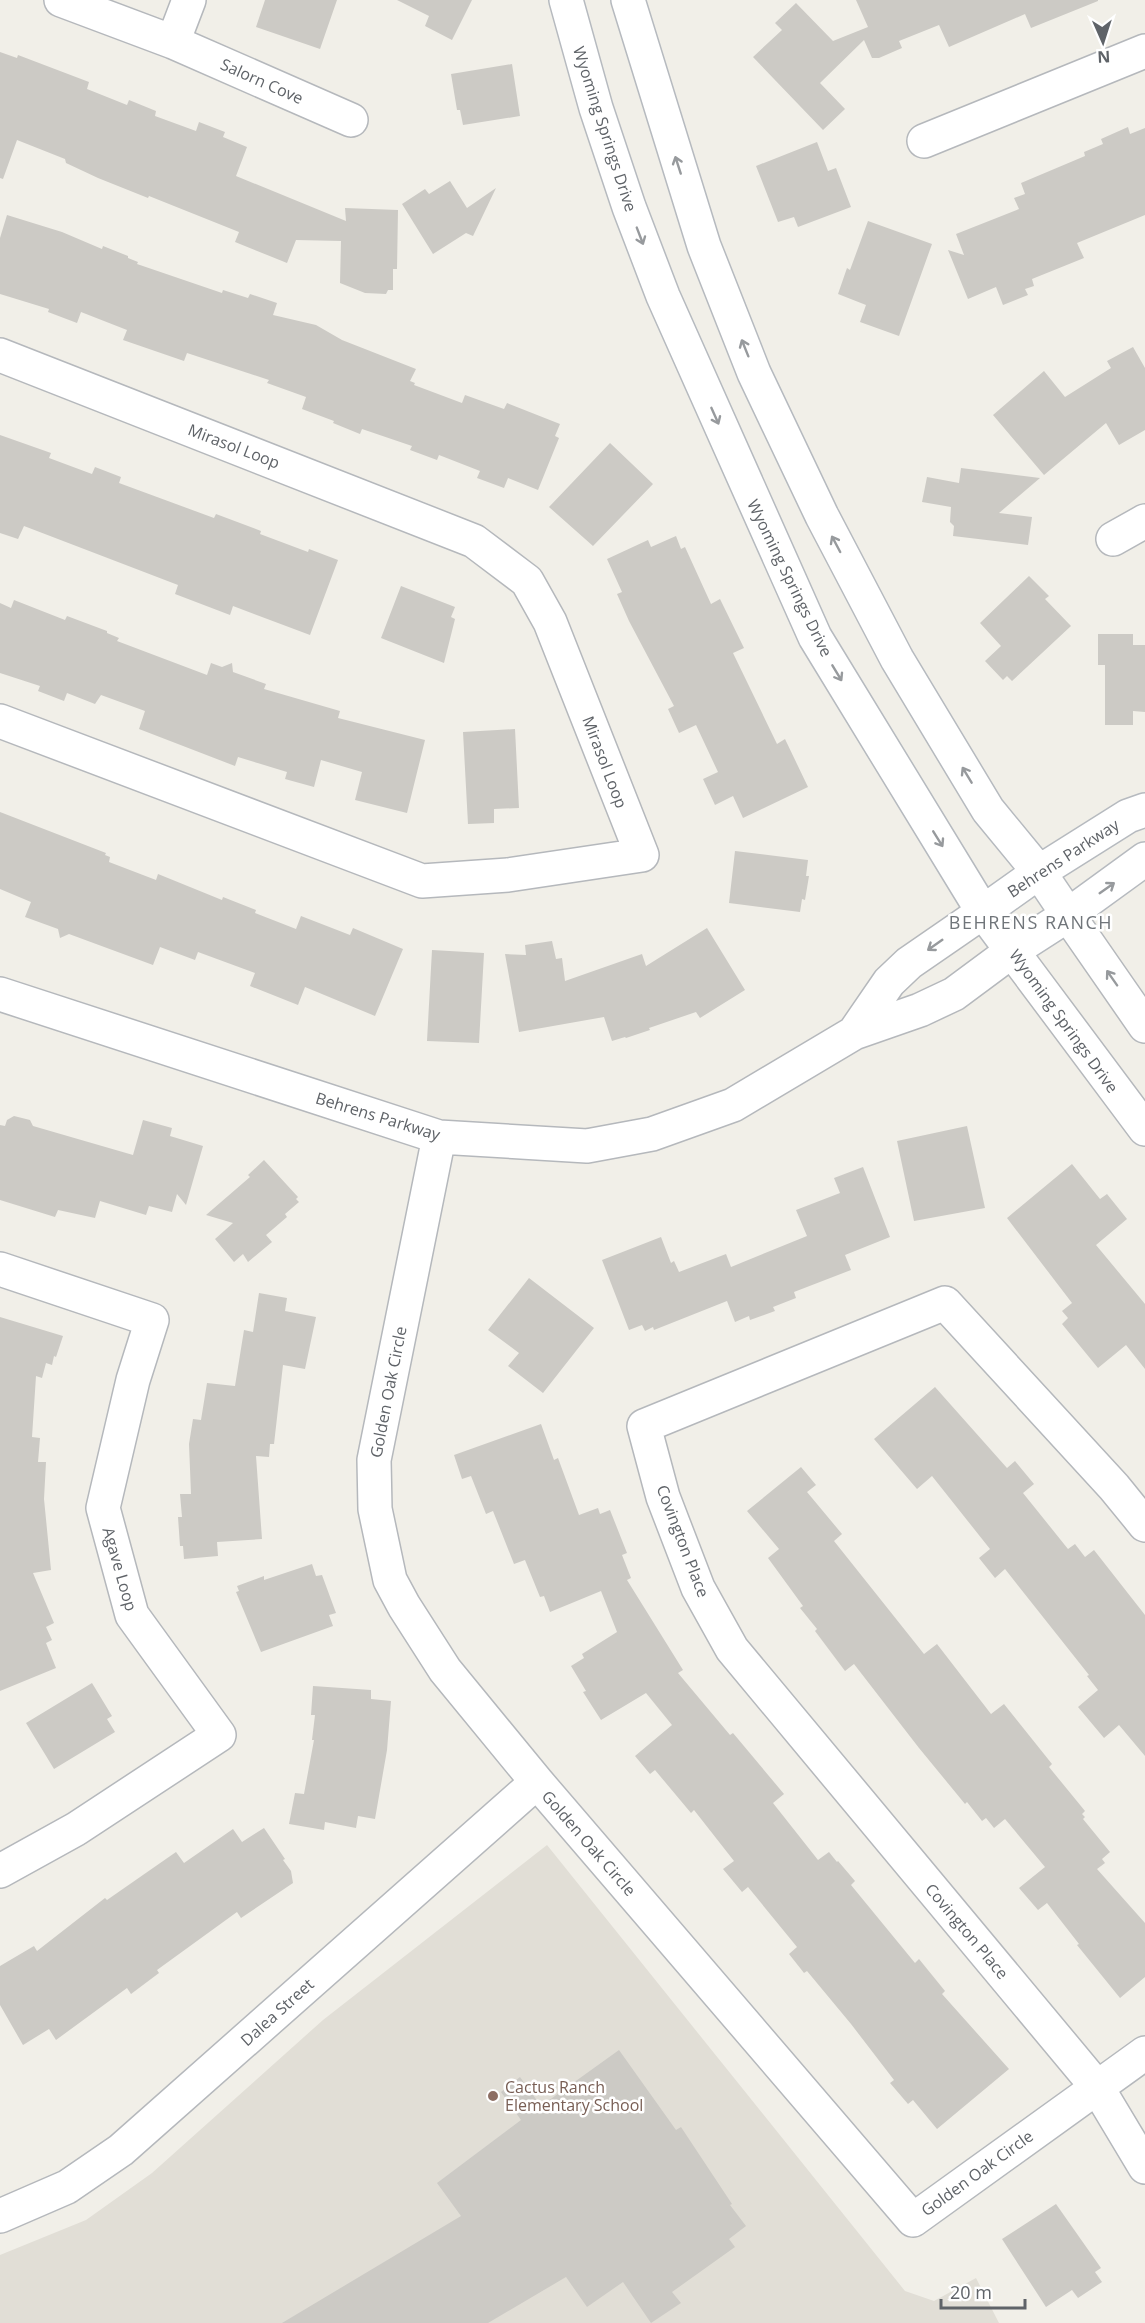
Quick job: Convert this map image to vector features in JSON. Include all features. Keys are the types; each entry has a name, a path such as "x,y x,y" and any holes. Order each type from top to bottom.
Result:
{"street":[{"name":"Salorn Cove","path":"61,0 173,42 351,120"},
{"path":"173,42 189,0"},
{"name":"Wyoming Springs Drive","path":"566,0 596,108 629,207 663,296 812,629 983,912 1145,1129"},
{"path":"628,0 704,246 754,372 822,516 897,659 988,810 1039,872 1145,1026"},
{"path":"924,141 1145,51"},
{"name":"Mirasol Loop","path":"0,355 474,541 527,581 550,622 642,855 508,875 422,881 0,721"},
{"path":"1113,539 1145,521"},
{"name":"Behrens Parkway","path":"854,1033 890,982 909,963 1039,872 1128,816 1145,810"},
{"name":"Behrens Parkway","path":"0,994 439,1137 587,1146 652,1134 733,1105 854,1033 920,1010 954,994 1012,951 1068,915 1145,860"},
{"name":"Golden Oak Circle","path":"439,1137 374,1460 375,1509 390,1580 445,1670 537,1782 913,2220 1145,2053"},
{"name":"Agave Loop","path":"0,1269 152,1320 134,1380 103,1508 132,1615 219,1735 76,1830 0,1871"},
{"name":"Covington Place","path":"1145,1526 1114,1487 945,1303 644,1426 663,1497 698,1588 732,1649 1097,2087 1145,2167"},
{"name":"Dalea Street","path":"0,2216 67,2187 121,2150 537,1782"}],"shaded area":[{"name":"Cactus Ranch Elementary School","path":"547,1845 905,2291 934,2301 976,2278 999,2323 0,2323 0,2255 86,2220 152,2173 323,2020"}],"building":[{"path":"265,0 337,0 320,49 256,27"},
{"path":"397,0 472,0 452,40 425,26 429,16"},
{"path":"856,0 1098,1 1031,28 1025,14 949,47 939,25 899,41 902,48 879,58 872,58 864,40 820,83 845,109 823,130 753,57 782,30 775,23 796,3 833,41 868,27"},
{"path":"0,52 17,58 18,55 89,82 87,89 127,105 129,100 156,111 155,116 196,131 199,122 225,132 223,137 247,147 236,176 346,221 345,208 398,210 397,269 393,269 393,290 388,290 386,294 365,293 340,283 341,241 296,240 287,263 235,242 239,232 98,178 66,163 65,159 17,140 3,179 0,178"},
{"path":"512,64 520,116 463,125 460,110 457,110 451,74"},
{"path":"1128,127 1130,134 1145,128 1145,215 1077,243 1084,258 1032,279 1034,286 1025,289 1028,295 1003,305 996,287 968,299 948,250 964,255 956,234 1019,209 1014,198 1025,194 1021,183 1085,156 1084,152 1103,144 1101,139"},
{"path":"817,142 828,171 836,168 851,207 798,227 794,217 778,222 756,166"},
{"path":"450,181 467,208 496,188 473,236 466,233 433,254 402,204 425,189 429,194"},
{"path":"7,215 62,232 102,249 103,246 128,256 138,262 137,264 222,293 223,290 248,298 250,294 277,303 273,315 316,325 342,340 416,369 410,381 415,383 414,385 462,403 465,395 504,409 507,403 560,424 555,436 559,438 538,490 508,478 504,488 477,478 480,471 439,455 437,460 410,450 412,446 362,429 360,434 333,423 334,421 302,409 306,397 267,383 269,380 187,353 184,361 123,340 127,330 81,312 77,323 48,312 49,309 0,294 0,238"},
{"path":"868,221 932,244 899,336 860,322 866,305 838,294 847,268 850,270"},
{"path":"1133,347 1145,368 1145,430 1119,445 1106,423 1044,475 993,415 1044,371 1065,397 1111,368 1107,361"},
{"path":"0,435 51,453 49,458 92,474 95,467 121,477 119,483 214,518 216,514 261,531 260,534 308,552 309,549 338,560 310,635 233,606 230,615 175,594 178,585 24,526 18,539 0,533"},
{"path":"610,443 653,484 593,546 549,507"},
{"path":"961,468 1040,478 999,513 1032,517 1028,545 953,536 954,526 950,522 951,507 922,502 927,477 959,483"},
{"path":"676,536 681,549 685,547 711,604 720,599 744,648 733,653 777,744 785,739 808,787 743,818 733,796 715,805 703,779 718,772 696,725 679,733 668,709 674,706 629,621 617,594 622,592 607,559 648,540 651,547"},
{"path":"1029,576 1049,596 1045,599 1071,626 1012,681 1007,676 1003,680 985,661 1001,646 980,623"},
{"path":"401,586 455,607 451,617 455,619 444,663 381,638"},
{"path":"14,600 65,620 67,616 107,631 119,638 117,641 207,675 211,663 222,667 232,663 233,672 266,684 264,689 340,711 338,718 425,740 407,813 355,800 362,772 321,760 314,787 285,779 287,772 238,757 235,766 139,729 145,711 101,695 95,704 67,693 64,701 38,691 40,686 0,673 0,603 11,608"},
{"path":"1098,634 1133,634 1133,645 1145,645 1145,712 1133,711 1133,725 1105,725 1105,665 1098,665"},
{"path":"515,729 519,808 494,809 494,823 468,824 463,732"},
{"path":"0,812 106,853 105,855 110,857 109,862 156,880 158,874 222,900 223,897 256,910 255,913 296,929 301,916 350,935 353,928 403,949 375,1016 305,987 298,1005 250,986 255,973 198,952 195,960 160,947 153,965 69,934 60,938 58,929 25,917 31,902 0,889"},
{"path":"735,851 808,860 806,876 809,876 805,900 802,899 800,912 729,903"},
{"path":"707,928 745,990 700,1018 696,1012 649,1028 650,1030 612,1041 604,1017 519,1032 505,954 526,955 525,945 552,941 556,959 562,958 565,981 642,954 646,966"},
{"path":"432,950 484,953 479,1043 427,1041"},
{"path":"14,1116 30,1120 33,1126 133,1155 143,1120 172,1128 170,1136 203,1146 186,1205 177,1194 172,1212 149,1206 146,1215 100,1201 95,1218 58,1210 55,1217 0,1200 0,1125 5,1126 7,1120"},
{"path":"967,1126 985,1208 914,1221 897,1141"},
{"path":"264,1160 298,1197 296,1199 299,1202 285,1214 287,1217 266,1235 272,1242 248,1262 243,1254 234,1262 215,1239 233,1223 206,1215 250,1177 248,1175"},
{"path":"1072,1164 1100,1199 1107,1194 1127,1219 1096,1245 1145,1304 1145,1369 1126,1345 1098,1368 1062,1324 1068,1318 1062,1311 1072,1303 1007,1218"},
{"path":"863,1167 890,1237 845,1255 851,1270 794,1292 796,1298 773,1307 775,1311 750,1320 749,1316 735,1322 727,1301 654,1330 653,1327 645,1331 642,1325 629,1330 602,1260 661,1237 671,1263 674,1261 679,1272 726,1254 731,1267 807,1236 796,1210 840,1193 834,1178"},
{"path":"529,1278 594,1328 543,1393 508,1366 519,1353 488,1330"},
{"path":"259,1293 287,1298 285,1311 316,1317 305,1369 283,1365 274,1444 270,1444 269,1457 256,1456 262,1539 217,1542 218,1556 184,1559 183,1546 180,1546 178,1517 182,1517 180,1494 191,1494 189,1444 193,1419 201,1420 207,1383 235,1386 244,1330 253,1332"},
{"path":"0,1317 63,1336 52,1365 46,1363 42,1378 36,1376 32,1437 40,1438 38,1462 46,1462 44,1499 51,1570 33,1573 54,1623 46,1627 52,1640 46,1643 56,1668 0,1691"},
{"path":"935,1387 1007,1468 1015,1461 1034,1484 1023,1493 1068,1549 1075,1544 1085,1557 1094,1550 1145,1615 1145,1756 1119,1725 1104,1738 1078,1707 1098,1690 1087,1676 1089,1675 1005,1569 995,1578 979,1558 990,1549 932,1476 917,1489 874,1439"},
{"path":"541,1424 554,1460 558,1458 579,1515 598,1508 600,1514 610,1510 627,1553 622,1555 631,1578 627,1580 683,1670 678,1673 730,1735 733,1733 784,1794 773,1803 818,1860 829,1852 838,1861 855,1881 851,1885 915,1963 919,1959 945,1991 942,1994 1009,2069 937,2129 913,2100 908,2104 890,2083 894,2080 851,2024 807,1971 804,1973 789,1954 797,1947 748,1887 742,1892 723,1869 734,1861 694,1810 691,1813 655,1770 650,1774 635,1756 672,1725 646,1693 601,1720 583,1692 586,1691 571,1666 584,1658 582,1654 617,1632 601,1591 550,1612 544,1596 540,1597 525,1560 514,1564 493,1511 486,1514 471,1476 462,1479 454,1455"},
{"path":"801,1467 816,1485 807,1492 842,1534 834,1541 924,1654 937,1644 991,1714 1004,1704 1052,1764 1049,1767 1085,1811 1082,1814 1085,1817 1083,1819 1110,1852 1102,1859 1105,1863 1097,1869 1145,1923 1145,1977 1120,1998 1077,1945 1079,1944 1047,1903 1038,1910 1019,1888 1045,1867 1005,1819 994,1828 986,1818 982,1821 967,1802 965,1804 854,1664 845,1671 815,1631 817,1629 800,1608 803,1606 768,1558 779,1549 747,1511"},
{"path":"312,1564 316,1576 322,1575 336,1613 329,1615 333,1626 261,1652 236,1592 239,1591 237,1586 264,1576 264,1580"},
{"path":"92,1683 112,1716 107,1719 115,1732 54,1769 26,1723"},
{"path":"313,1686 371,1690 371,1699 391,1701 387,1750 375,1819 358,1816 356,1828 325,1822 324,1830 289,1824 295,1793 304,1794 314,1740 312,1740 315,1715 311,1715"},
{"path":"264,1828 285,1859 283,1860 291,1871 293,1883 241,1918 237,1912 157,1970 159,1973 131,1994 127,1988 56,2040 49,2029 23,2045 0,2005 0,1966 34,1946 37,1951 105,1898 107,1900 176,1852 184,1863 233,1829 242,1842"},
{"path":"619,2050 676,2130 681,2127 732,2204 730,2205 746,2226 729,2239 735,2247 672,2292 681,2303 651,2323 623,2282 587,2307 566,2277 488,2323 282,2323 461,2216 437,2183 521,2120 501,2092 520,2077 541,2106"},
{"path":"1056,2204 1101,2268 1095,2272 1102,2282 1078,2298 1072,2290 1046,2307 1002,2239"}],"place":[{"name":"Cactus Ranch Elementary School","path":"493,2096"}],"district":[{"name":"BEHRENS RANCH","path":"1031,922"}]}
